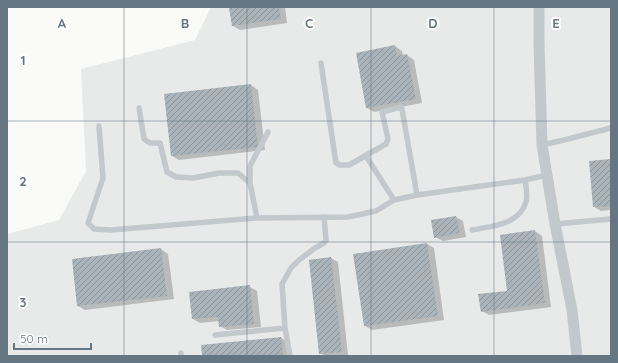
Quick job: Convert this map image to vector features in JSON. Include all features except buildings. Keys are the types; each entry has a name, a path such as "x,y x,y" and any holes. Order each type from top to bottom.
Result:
{"street":[{"path":"539,7 542,145 555,224 564,263 572,310 577,356"}],"lane":[{"path":"321,63 336,163 340,165 349,165 387,142 388,138 382,112 401,107 417,195"},
{"path":"139,108 144,138 150,142 160,143 167,172 176,177 193,178 219,173 238,173 250,183"},
{"path":"99,126 103,178 88,223 94,229 111,230 257,218 348,216 376,211 394,200 417,195 525,180 547,175"},
{"path":"542,145 611,128"},
{"path":"257,218 250,183 250,166 268,132"},
{"path":"366,156 394,200"},
{"path":"472,230 510,222 520,214 526,201 525,180"},
{"path":"290,356 285,328 282,284 291,268 299,260 324,243 326,240 324,217"},
{"path":"555,224 611,219"},
{"path":"215,335 285,328"}],"shaded area":[{"path":"211,7 611,7 611,356 7,356 7,234 59,220 86,171 81,69 195,40"}]}
